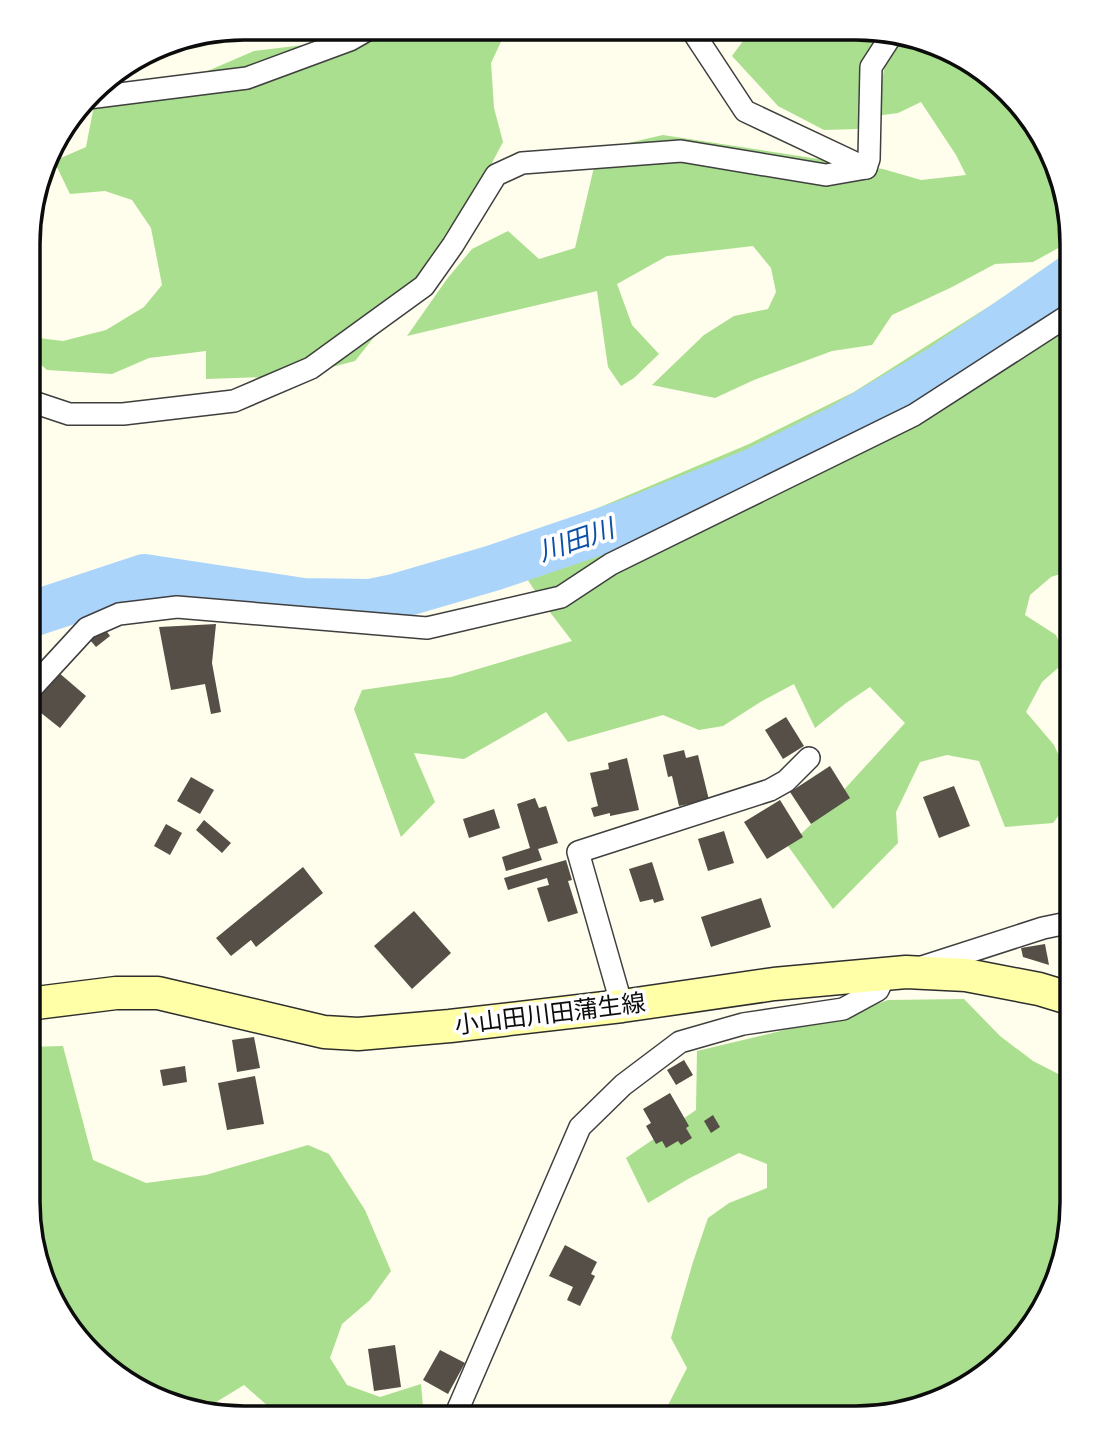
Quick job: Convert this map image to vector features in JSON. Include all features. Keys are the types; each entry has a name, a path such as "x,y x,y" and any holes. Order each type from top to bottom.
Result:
{"main road":[{"name":"小山田川田蒲生線","path":"40,1002 116,993 158,993 324,1032 358,1034 622,1006 774,984 896,973 965,975 1059,995"}],"street":[{"path":"105,96 247,78 350,40"},
{"path":"698,40 745,111 866,168"},
{"path":"866,168 869,159 871,67 887,43"},
{"path":"40,404 69,414 135,413 234,401 311,368 424,286 496,175 522,163 681,151 826,175 866,168"},
{"path":"40,679 87,628 119,614 177,607 427,628 561,597 611,564 914,415 1060,321"},
{"path":"622,1006 578,852 770,790 786,781 809,758"},
{"path":"461,1406 580,1127 623,1085 680,1042 743,1024 843,1009 877,990 896,973 1059,925"}],"green space":[{"path":"345,40 502,40 491,63 494,108 503,142 484,178 383,326 355,361 298,376 206,379 206,351 149,358 112,374 47,370 40,364 40,338 63,341 106,330 144,307 162,285 151,228 132,200 105,191 70,194 56,166 60,158 86,147 94,107 107,93 182,82 254,51"},
{"path":"744,40 882,42 868,112 857,129 824,130 778,106 732,56"},
{"path":"894,44 934,56 969,75 1009,110 1025,131 1044,166 1053,191 1060,247 1033,262 995,264 892,315 872,345 832,351 754,380 715,398 652,385 704,335 734,316 768,309 776,292 771,268 753,246 667,256 617,284 632,325 659,354 634,378 621,386 608,367 597,291 407,336 472,249 508,231 539,259 575,248 598,150 663,135 883,169 921,180 966,175 921,102 898,113 875,116 886,60"},
{"path":"1007,295 1050,313 1060,336 1060,574 1051,577 1030,595 1025,615 1056,635 1060,643 1060,667 1042,682 1026,712 1054,745 1059,757 1059,815 1053,823 1005,827 979,761 947,755 920,762 896,812 898,843 833,909 788,846 820,816 905,723 870,687 815,728 794,684 723,726 699,730 663,715 568,742 546,712 464,759 414,753 435,802 401,837 354,709 362,690 451,677 572,641 506,547 749,444 854,392"},
{"path":"964,999 1000,1036 1033,1061 1059,1074 1059,1215 1056,1242 1039,1292 1009,1336 990,1355 946,1385 909,1399 856,1406 668,1406 687,1368 671,1338 708,1218 729,1203 767,1188 767,1164 739,1153 648,1203 626,1158 696,1110 697,1051 843,1016 888,1000"},
{"path":"63,1046 93,1160 146,1183 206,1175 308,1145 329,1154 365,1210 391,1271 370,1300 342,1324 330,1358 347,1385 380,1397 421,1384 423,1406 268,1406 244,1385 214,1403 191,1399 142,1378 120,1364 100,1346 75,1315 61,1292 44,1242 40,1202 40,1047"}],"building":[{"path":"216,624 212,663 221,712 211,714 205,684 171,690 159,627"},
{"path":"105,629 110,636 96,647 90,640"},
{"path":"58,672 86,696 60,728 40,712 40,694"},
{"path":"786,717 804,746 783,759 765,730"},
{"path":"684,750 686,758 698,755 709,800 679,806 672,776 668,777 663,755"},
{"path":"627,758 639,810 594,817 591,808 598,806 590,773 609,769 608,763"},
{"path":"830,766 850,798 811,824 790,792"},
{"path":"191,777 214,790 200,814 177,801"},
{"path":"954,786 970,826 939,838 923,797"},
{"path":"535,798 539,808 546,806 558,843 538,849 542,860 506,871 502,857 530,848 517,804"},
{"path":"780,800 803,837 767,859 744,822"},
{"path":"494,809 500,828 469,838 463,819"},
{"path":"204,820 231,843 222,853 196,830"},
{"path":"166,824 182,833 170,855 154,846"},
{"path":"724,831 734,863 708,871 698,839"},
{"path":"566,860 572,880 568,881 578,913 548,922 537,888 549,885 547,878 508,890 504,878"},
{"path":"652,862 664,900 654,903 653,899 640,902 629,869"},
{"path":"303,867 323,893 256,947 251,940 231,956 216,938"},
{"path":"761,898 771,927 711,947 701,917"},
{"path":"414,911 451,953 412,989 374,946"},
{"path":"1045,944 1049,965 1023,957 1021,948"},
{"path":"254,1037 260,1068 237,1072 232,1040"},
{"path":"684,1060 693,1075 676,1085 667,1070"},
{"path":"185,1066 187,1082 163,1086 160,1070"},
{"path":"255,1076 264,1124 227,1130 218,1083"},
{"path":"670,1093 689,1126 686,1128 692,1138 681,1145 678,1141 666,1148 662,1141 656,1144 646,1126 651,1123 643,1109"},
{"path":"713,1115 720,1127 711,1133 704,1121"},
{"path":"565,1245 597,1262 591,1274 595,1276 580,1306 567,1300 573,1287 549,1276"},
{"path":"395,1345 401,1387 374,1391 368,1349"},
{"path":"440,1350 465,1363 448,1394 423,1380"}],"waterway":[{"name":"川田川","path":"40,611 144,577 303,601 370,602 493,568 628,522 754,471 841,427 942,367 1060,285"}]}
